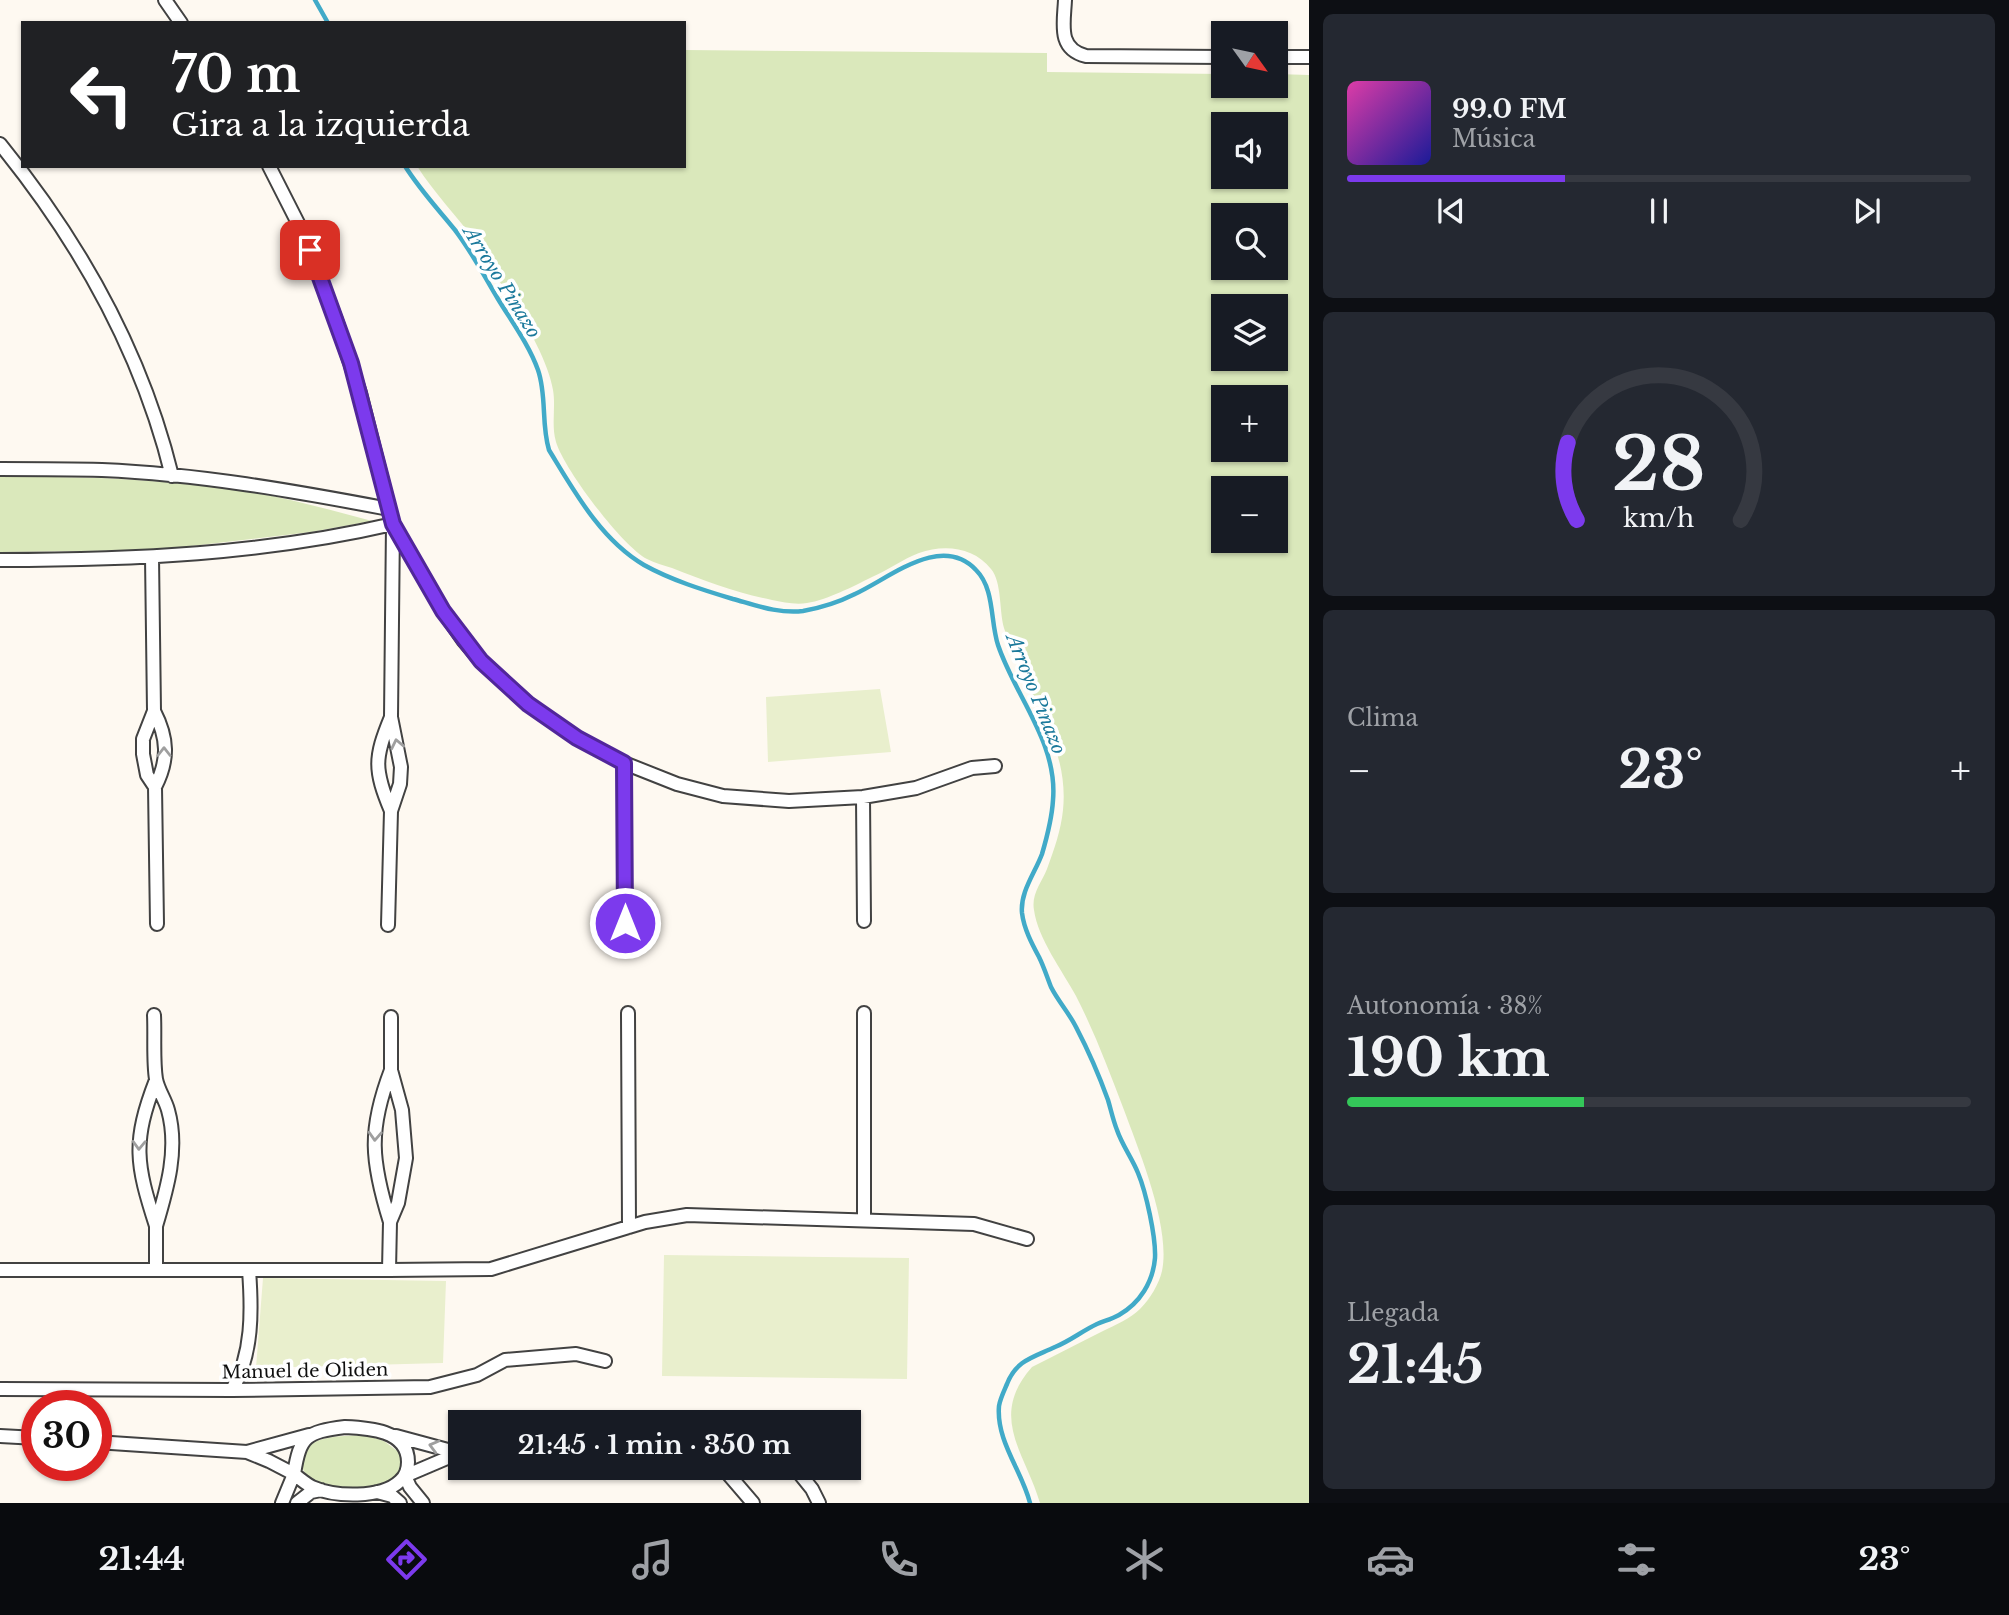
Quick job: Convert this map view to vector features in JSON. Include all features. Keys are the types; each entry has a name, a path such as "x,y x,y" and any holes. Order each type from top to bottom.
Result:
{"street":[{"path":"165,0 180,21"},
{"path":"1065,0 1066,43 1078,54 1211,57"},
{"path":"1288,57 1309,57"},
{"path":"0,144 44,201 99,288 147,394 172,476"},
{"path":"271,168 302,231 336,320 360,393 393,524 443,611 481,661 513,691 555,724 624,763 677,784 723,796 789,800 863,797 916,788 972,768 995,766"},
{"path":"0,469 102,470 172,476 295,491 389,509"},
{"path":"0,561 152,557 275,546 331,538 393,524"},
{"path":"388,925 391,811 400,784 401,767 391,717 393,524"},
{"path":"152,557 154,711 143,739 143,754 147,775 155,787"},
{"path":"154,711 162,727 165,757 161,776 155,787 158,924"},
{"path":"391,717 377,762 381,784 391,811"},
{"path":"624,763 625,923"},
{"path":"863,797 864,921"},
{"path":"628,1013 629,1227"},
{"path":"864,1013 864,1219"},
{"path":"154,1015 156,1080 168,1110 172,1157 169,1181 156,1226 156,1269"},
{"path":"390,1222 398,1203 406,1158 402,1110 391,1070 391,1017"},
{"path":"389,1270 390,1222 377,1175 374,1150 375,1123 391,1070"},
{"path":"156,1080 140,1126 138,1149 140,1173 156,1226"},
{"path":"0,1269 491,1269 645,1222 688,1215 974,1224 1027,1239"},
{"path":"232,1390 247,1346 252,1308 249,1270"},
{"name":"Manuel de Oliden","path":"0,1389 430,1387 477,1375 505,1360 576,1354 605,1361"},
{"path":"247,1452 345,1427 363,1428 448,1450"},
{"path":"282,1503 294,1474 300,1445 313,1434"},
{"path":"112,1443 247,1452 294,1474 309,1486 341,1494 359,1495 376,1492 400,1482 405,1476 409,1466 408,1453 404,1445 392,1435"},
{"path":"0,1436 21,1437"},
{"path":"405,1476 448,1458"},
{"path":"405,1476 423,1503"},
{"path":"733,1480 753,1503"},
{"path":"804,1480 819,1503"},
{"path":"297,1503 311,1492 321,1490"},
{"path":"376,1492 392,1496 400,1503"}],"green space":[{"path":"686,50 1047,53 1047,72 1211,74 1211,98 1288,98 1288,74 1309,75 1309,1503 1040,1503 1019,1451 1011,1419 1013,1402 1019,1385 1032,1367 1136,1313 1156,1286 1162,1271 1164,1253 1152,1189 1124,1110 1076,996 1045,943 1036,921 1033,904 1059,832 1063,810 1063,785 1052,739 1004,628 995,575 984,562 967,552 948,548 929,550 913,555 832,596 798,604 734,590 647,559 623,539 595,506 561,454 556,442 553,390 547,369 525,322 476,242 418,168 686,168"},
{"path":"0,477 118,479 207,486 304,503 372,521 311,532 157,550 0,552"},
{"path":"880,689 891,752 768,762 766,697"},
{"path":"664,1255 909,1258 907,1379 662,1376"},
{"path":"263,1278 446,1281 443,1363 256,1368"},
{"path":"365,1435 384,1441 400,1453 402,1467 391,1482 358,1490 337,1490 317,1484 307,1476 302,1457 309,1445 330,1437"}],"waterway":[{"name":"Arroyo Pinazo","path":"315,0 327,21"},
{"name":"Arroyo Pinazo","path":"406,168 467,247 530,352 541,380 549,450 590,513 629,555 644,565 687,584 758,606 785,611 803,611 836,602 916,562 932,557 947,556 962,560 976,570 986,586 998,645 1042,739 1053,779 1049,827 1042,854 1023,898 1023,919 1051,987 1089,1054 1119,1136 1138,1173 1150,1215 1155,1249 1151,1275 1144,1291 1133,1304 1116,1316 1026,1360 1011,1376 1002,1395 999,1419 1005,1444 1030,1503"}],"route":[{"path":"310,250 351,363 393,524 443,611 481,661 528,704 577,738 624,763 625,923"}]}
